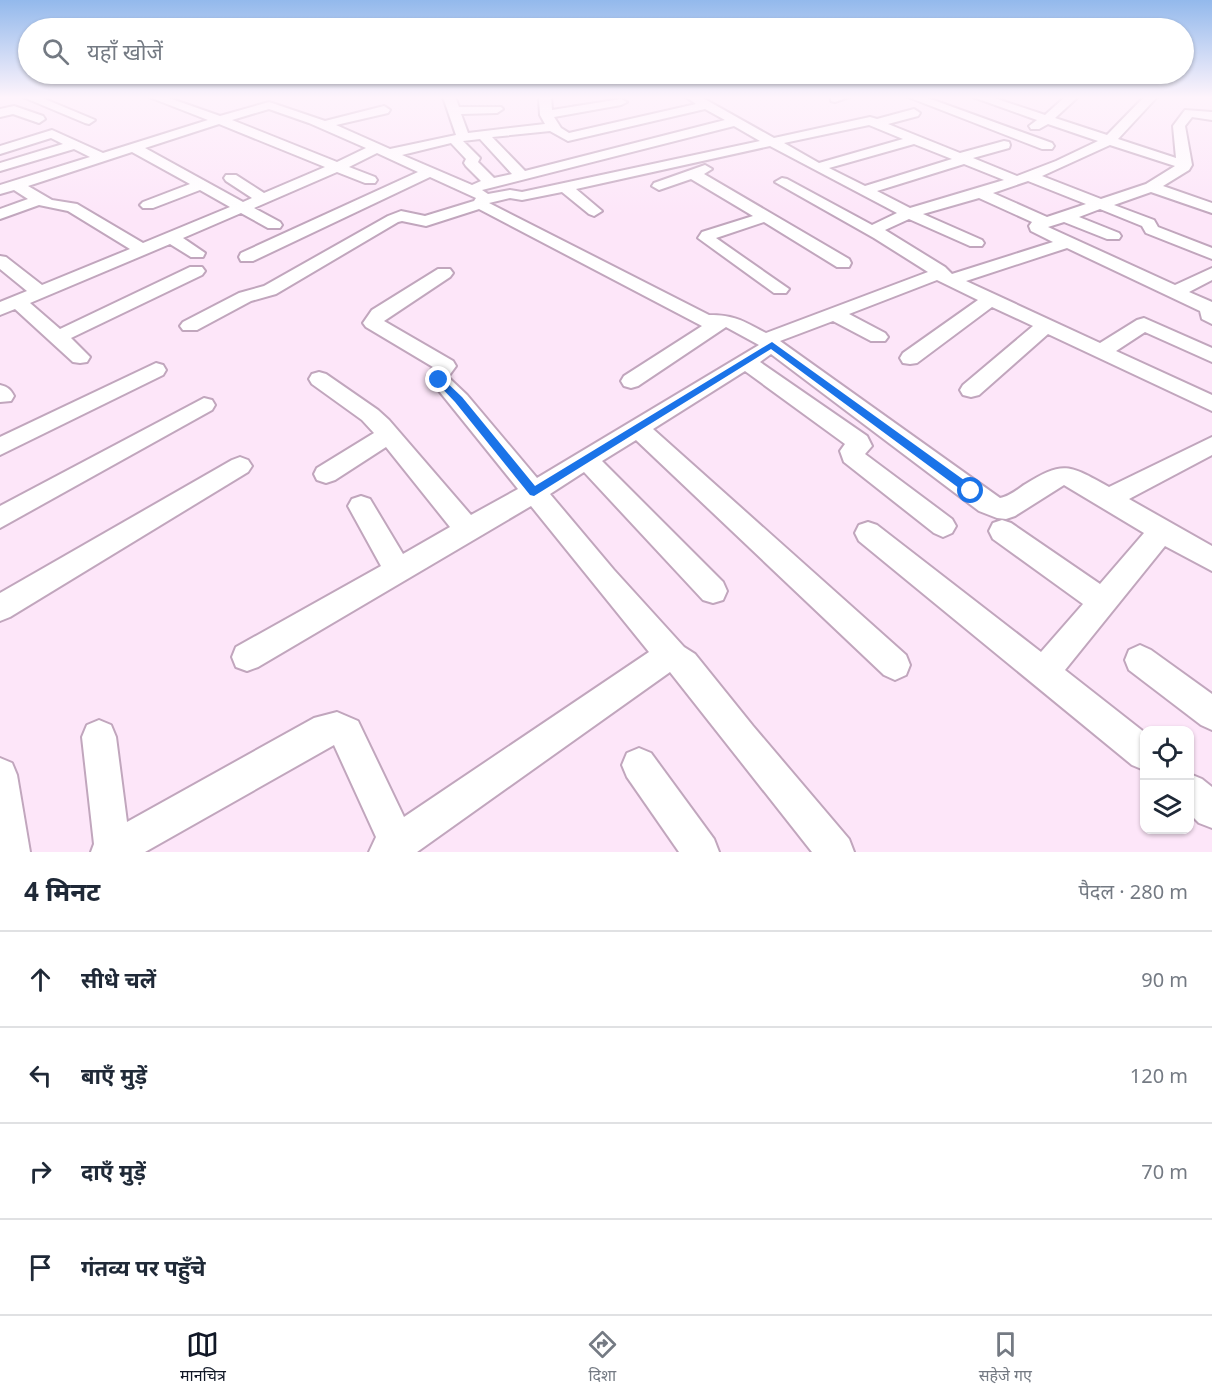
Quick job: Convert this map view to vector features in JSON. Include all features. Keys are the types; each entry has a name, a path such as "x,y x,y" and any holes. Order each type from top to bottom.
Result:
{"street":[{"path":"0,150 43,137"},
{"path":"58,137 103,158"},
{"path":"5,188 169,137"},
{"path":"261,137 369,180"},
{"path":"349,137 481,194 706,321 724,320 768,343 988,504 997,508 1006,508 1056,477 1064,476 1212,560"},
{"path":"9,305 336,167 382,151 468,137"},
{"path":"485,137 521,175"},
{"path":"666,137 706,162"},
{"path":"190,326 245,297 270,290 393,219 401,216 426,222 521,175 682,137"},
{"path":"765,137 863,191 976,243"},
{"path":"481,194 522,196 706,162 809,137"},
{"path":"911,137 962,158 1148,223 1152,230 1212,254"},
{"path":"1023,137 1047,146"},
{"path":"1100,137 1185,165"},
{"path":"875,233 874,227 909,213 981,193 1077,159 1113,137"},
{"path":"1180,137 1185,165"},
{"path":"458,138 473,158 471,163 481,194"},
{"path":"916,139 782,182 936,268 944,277 1212,404"},
{"path":"0,167 75,145"},
{"path":"863,191 1004,145"},
{"path":"135,148 274,225"},
{"path":"659,186 693,174 706,162"},
{"path":"1185,165 1151,187 1036,228 1210,309 1209,315 1212,318"},
{"path":"247,257 431,171"},
{"path":"693,174 843,263"},
{"path":"231,178 264,198"},
{"path":"148,205 200,184"},
{"path":"565,187 594,211"},
{"path":"1151,187 1212,208"},
{"path":"5,188 41,199 52,205 72,207 142,249"},
{"path":"981,193 1046,223"},
{"path":"0,214 41,199"},
{"path":"765,216 708,235 706,238 780,289"},
{"path":"1065,217 1113,236"},
{"path":"58,337 196,262 170,237"},
{"path":"247,657 534,492 745,361 768,343 834,314 944,277 1066,243"},
{"path":"0,261 40,292"},
{"path":"444,273 379,314 372,323 446,366 438,376 439,380 459,400 604,578 673,657 684,664 741,738 836,852"},
{"path":"1175,292 1212,273"},
{"path":"910,358 991,299"},
{"path":"9,305 58,337 80,357"},
{"path":"834,314 878,337"},
{"path":"631,381 724,320"},
{"path":"1102,351 1144,324 1212,356"},
{"path":"971,390 1046,325"},
{"path":"745,361 859,442 860,446 852,451 852,456 943,526"},
{"path":"0,447 156,370"},
{"path":"319,379 370,415 468,530"},
{"path":"0,518 204,405"},
{"path":"637,428 895,665"},
{"path":"326,474 388,435"},
{"path":"1108,499 1212,445"},
{"path":"585,459 713,591"},
{"path":"0,608 240,466"},
{"path":"362,506 398,570"},
{"path":"1002,531 1103,602"},
{"path":"1043,673 1162,531"},
{"path":"868,534 1140,750"},
{"path":"99,737 111,851 326,730 337,728 346,733 392,848 661,661 673,657"},
{"path":"1140,660 1212,714"},
{"path":"639,765 701,852"},
{"path":"0,775 8,848"},
{"path":"1194,794 1212,810"}],"route":[{"path":"439,380 459,400 534,492 772,345 971,491"}]}
